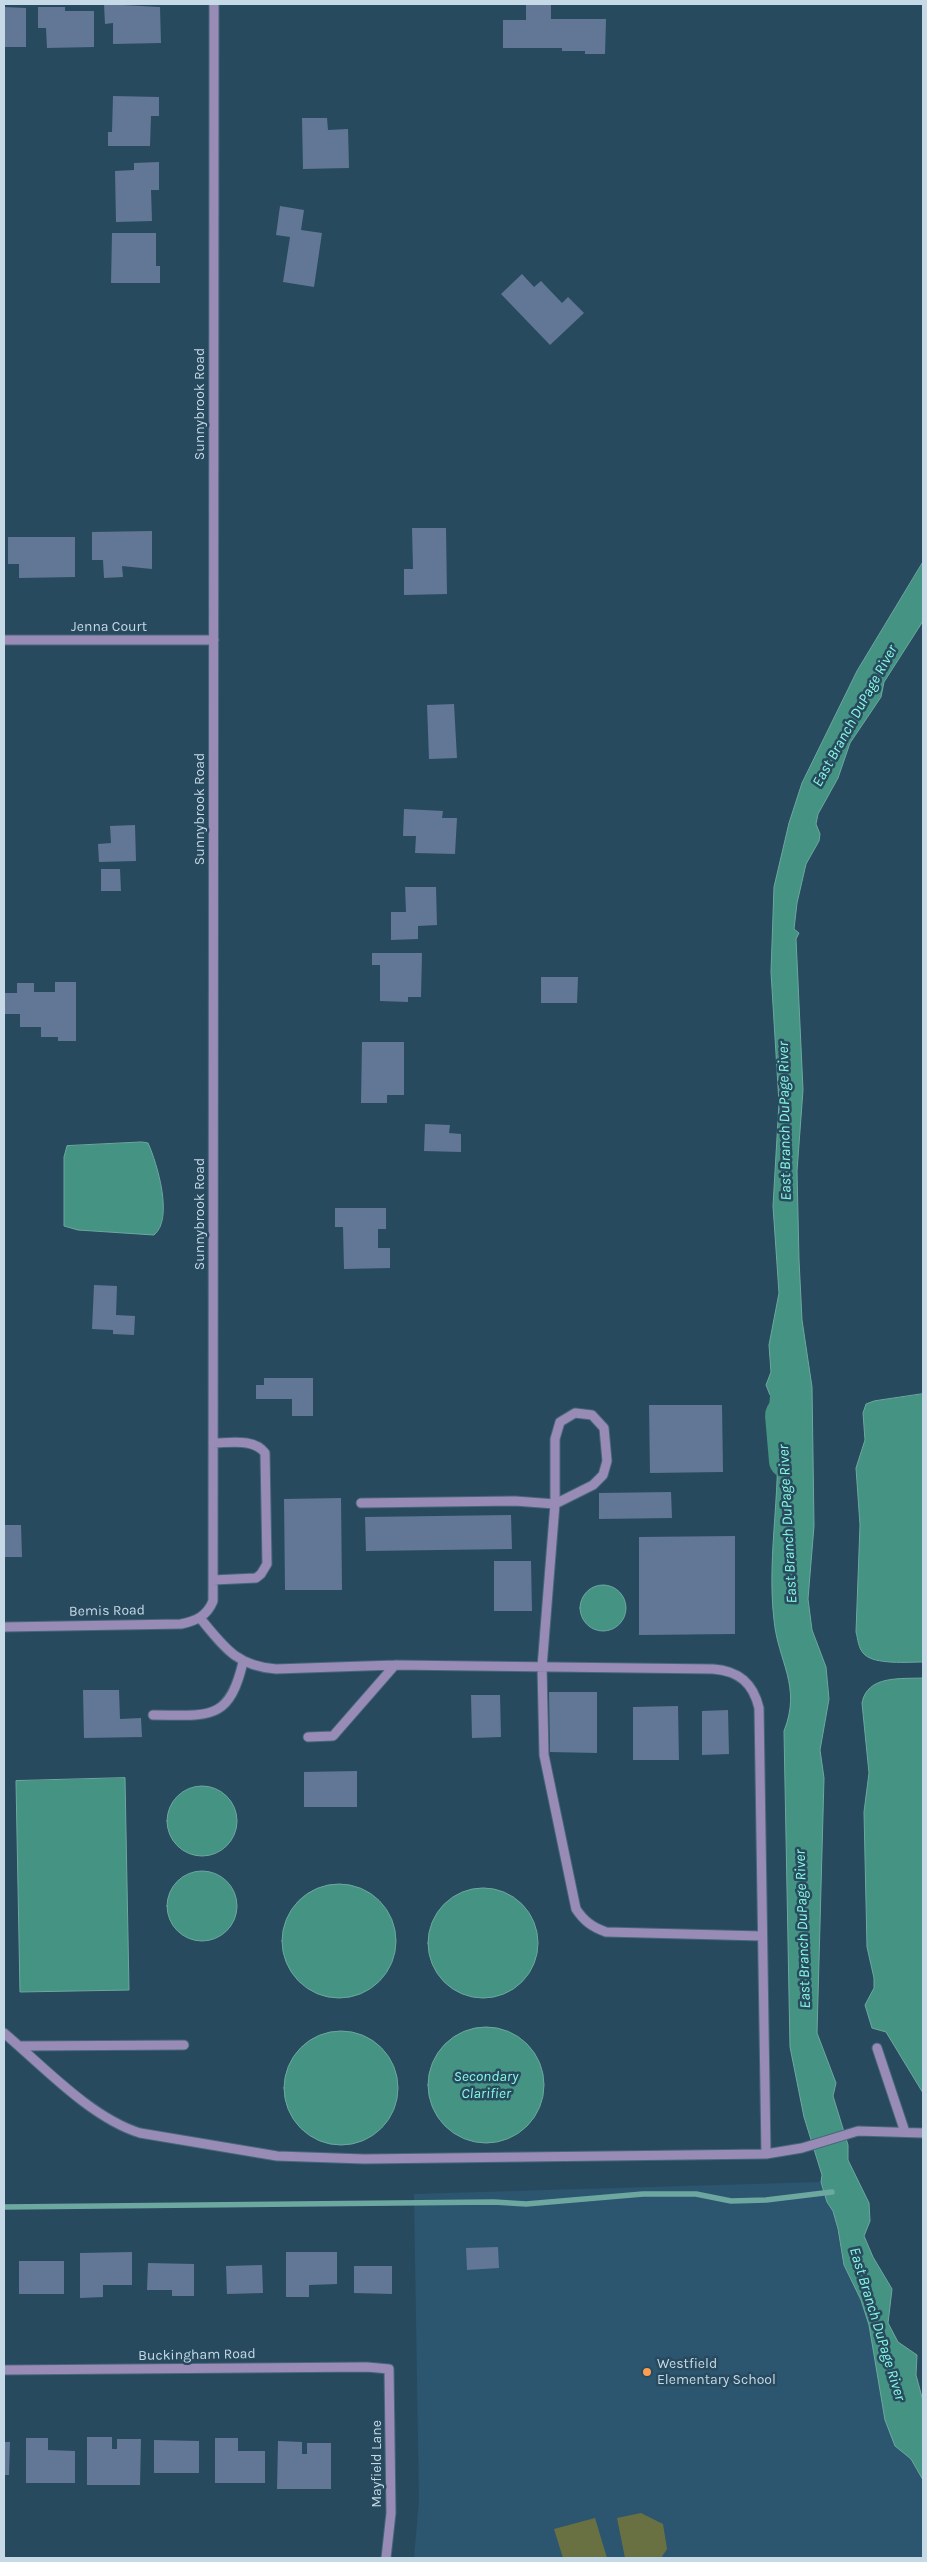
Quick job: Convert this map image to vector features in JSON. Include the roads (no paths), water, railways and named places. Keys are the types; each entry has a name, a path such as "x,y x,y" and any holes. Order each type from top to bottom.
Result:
{"street":[{"name":"Sunnybrook Road","path":"203,1615 212,1601 214,1580 214,4"},
{"name":"Jenna Court","path":"4,640 214,640"},
{"path":"362,1503 515,1501 555,1504 593,1485 604,1475 606,1468 606,1437 604,1428 592,1415 575,1413 567,1417 556,1430 555,1504 542,1667 544,1755 576,1909 583,1920 594,1928 606,1932 762,1936"},
{"path":"214,1443 251,1443 264,1453 267,1564 256,1578 214,1580"},
{"path":"203,1615 229,1653 243,1662 259,1668 276,1670 395,1665 727,1670 739,1675 749,1684 756,1695 759,1708 766,2154"},
{"name":"Bemis Road","path":"4,1626 181,1624 203,1615"},
{"path":"153,1716 199,1716 223,1707 232,1698 238,1686 243,1662"},
{"path":"308,1737 333,1736 395,1665"},
{"path":"4,2033 95,2110 119,2126 140,2133 277,2156 364,2159 766,2154 802,2148 858,2131 923,2132"},
{"path":"19,2046 184,2045"},
{"path":"877,2048 905,2132"},
{"name":"Buckingham Road","path":"4,2370 368,2367 389,2369"},
{"name":"Mayfield Lane","path":"386,2558 391,2513 389,2369"}],"water":[{"path":"923,562 923,621 884,682 881,697 850,743 838,778 818,814 816,824 820,834 819,841 806,864 797,903 794,929 799,933 796,939 803,1090 797,1171 799,1260 802,1320 812,1387 814,1526 808,1599 812,1630 826,1667 829,1699 820,1750 824,1778 817,2033 836,2083 833,2096 848,2145 848,2160 869,2203 870,2221 864,2236 873,2257 892,2289 888,2323 898,2342 917,2355 916,2375 923,2401 923,2480 911,2459 895,2446 885,2420 869,2325 861,2300 844,2265 838,2229 833,2211 827,2202 821,2182 822,2175 804,2117 790,2047 784,1731 791,1701 790,1687 776,1635 772,1594 778,1465 775,1414 782,1416 786,1408 778,1392 770,1395 766,1385 771,1372 769,1345 779,1293 773,1206 779,1103 771,972 774,887 789,823 802,783 857,671"},
{"path":"148,1143 156,1164 162,1190 163,1217 160,1227 154,1235 78,1230 64,1226 64,1157 67,1146"},
{"path":"923,1394 923,1662 875,1660 862,1652 856,1632 860,1525 856,1468 865,1440 863,1413 866,1404 874,1401"},
{"path":"603,1585 616,1589 622,1595 626,1608 622,1621 616,1627 603,1631 590,1627 584,1621 580,1608 584,1595 590,1589"},
{"path":"923,1678 923,2093 886,2032 872,2028 865,2005 874,1988 874,1978 867,1947 864,1812 869,1773 862,1703 865,1694 878,1683 895,1679"},
{"path":"125,1778 129,1990 20,1992 16,1781"},
{"path":"202,1786 215,1789 227,1796 234,1808 237,1821 234,1834 227,1846 215,1853 202,1856 189,1853 177,1846 170,1834 167,1821 170,1808 177,1796 189,1789"},
{"path":"195,1871 209,1871 222,1877 231,1886 237,1899 235,1919 227,1931 209,1941 195,1941 182,1935 173,1926 167,1913 167,1899 173,1886 182,1877"},
{"path":"339,1884 361,1888 379,1901 392,1919 396,1941 392,1963 379,1981 361,1994 339,1998 317,1994 299,1981 286,1963 282,1941 286,1919 299,1901 317,1888"},
{"path":"483,1888 504,1892 522,1904 534,1922 538,1943 534,1964 522,1982 504,1994 483,1998 462,1994 444,1982 432,1964 428,1943 432,1922 444,1904 462,1892"},
{"name":"Secondary Clarifier","path":"486,2027 508,2032 527,2044 539,2063 544,2085 539,2107 527,2126 508,2138 486,2143 464,2138 445,2126 433,2107 428,2085 433,2063 445,2044 464,2032"},
{"path":"341,2031 363,2035 381,2048 394,2066 398,2088 394,2110 381,2128 363,2141 341,2145 319,2141 301,2128 288,2110 284,2088 288,2066 301,2048 319,2035"}],"waterway":[{"name":"East Branch DuPage River","path":"786,1461 782,1415 786,1408 790,1363"},
{"path":"4,2207 494,2202 526,2204 643,2194 696,2194 731,2201 766,2200 832,2192"}],"place":[{"name":"Westfield Elementary School","path":"647,2372"}]}
